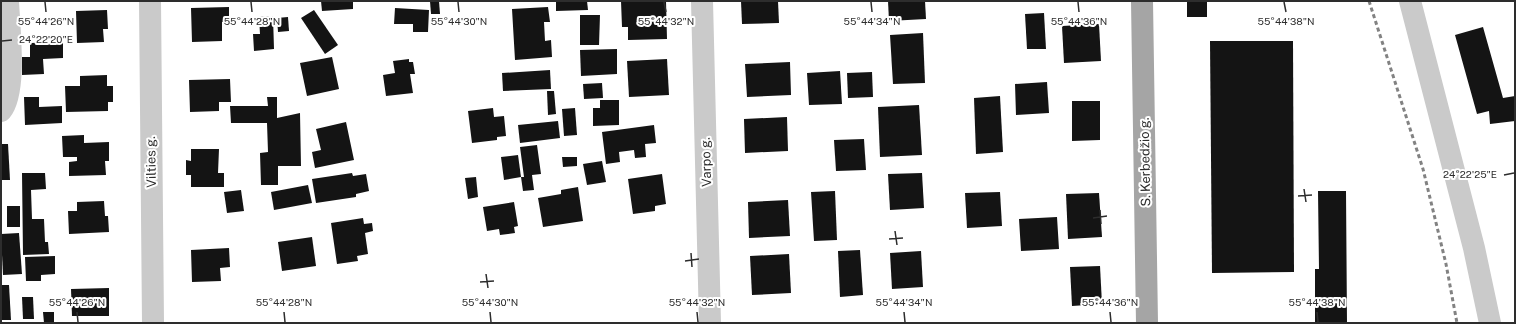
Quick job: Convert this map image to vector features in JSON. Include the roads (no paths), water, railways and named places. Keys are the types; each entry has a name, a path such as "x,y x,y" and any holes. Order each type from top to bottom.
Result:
{"main road":[{"name":"S. Kerbedžio g.","path":"1142,1 1147,323"}],"street":[{"path":"1,112 9,97 10,82 8,1"},
{"name":"Vilties g.","path":"150,1 153,323"},
{"name":"Varpo g.","path":"702,1 710,323"},
{"path":"1410,1 1474,248 1490,323"}],"railway":[{"path":"1369,1 1423,169 1446,264 1457,323"}]}
